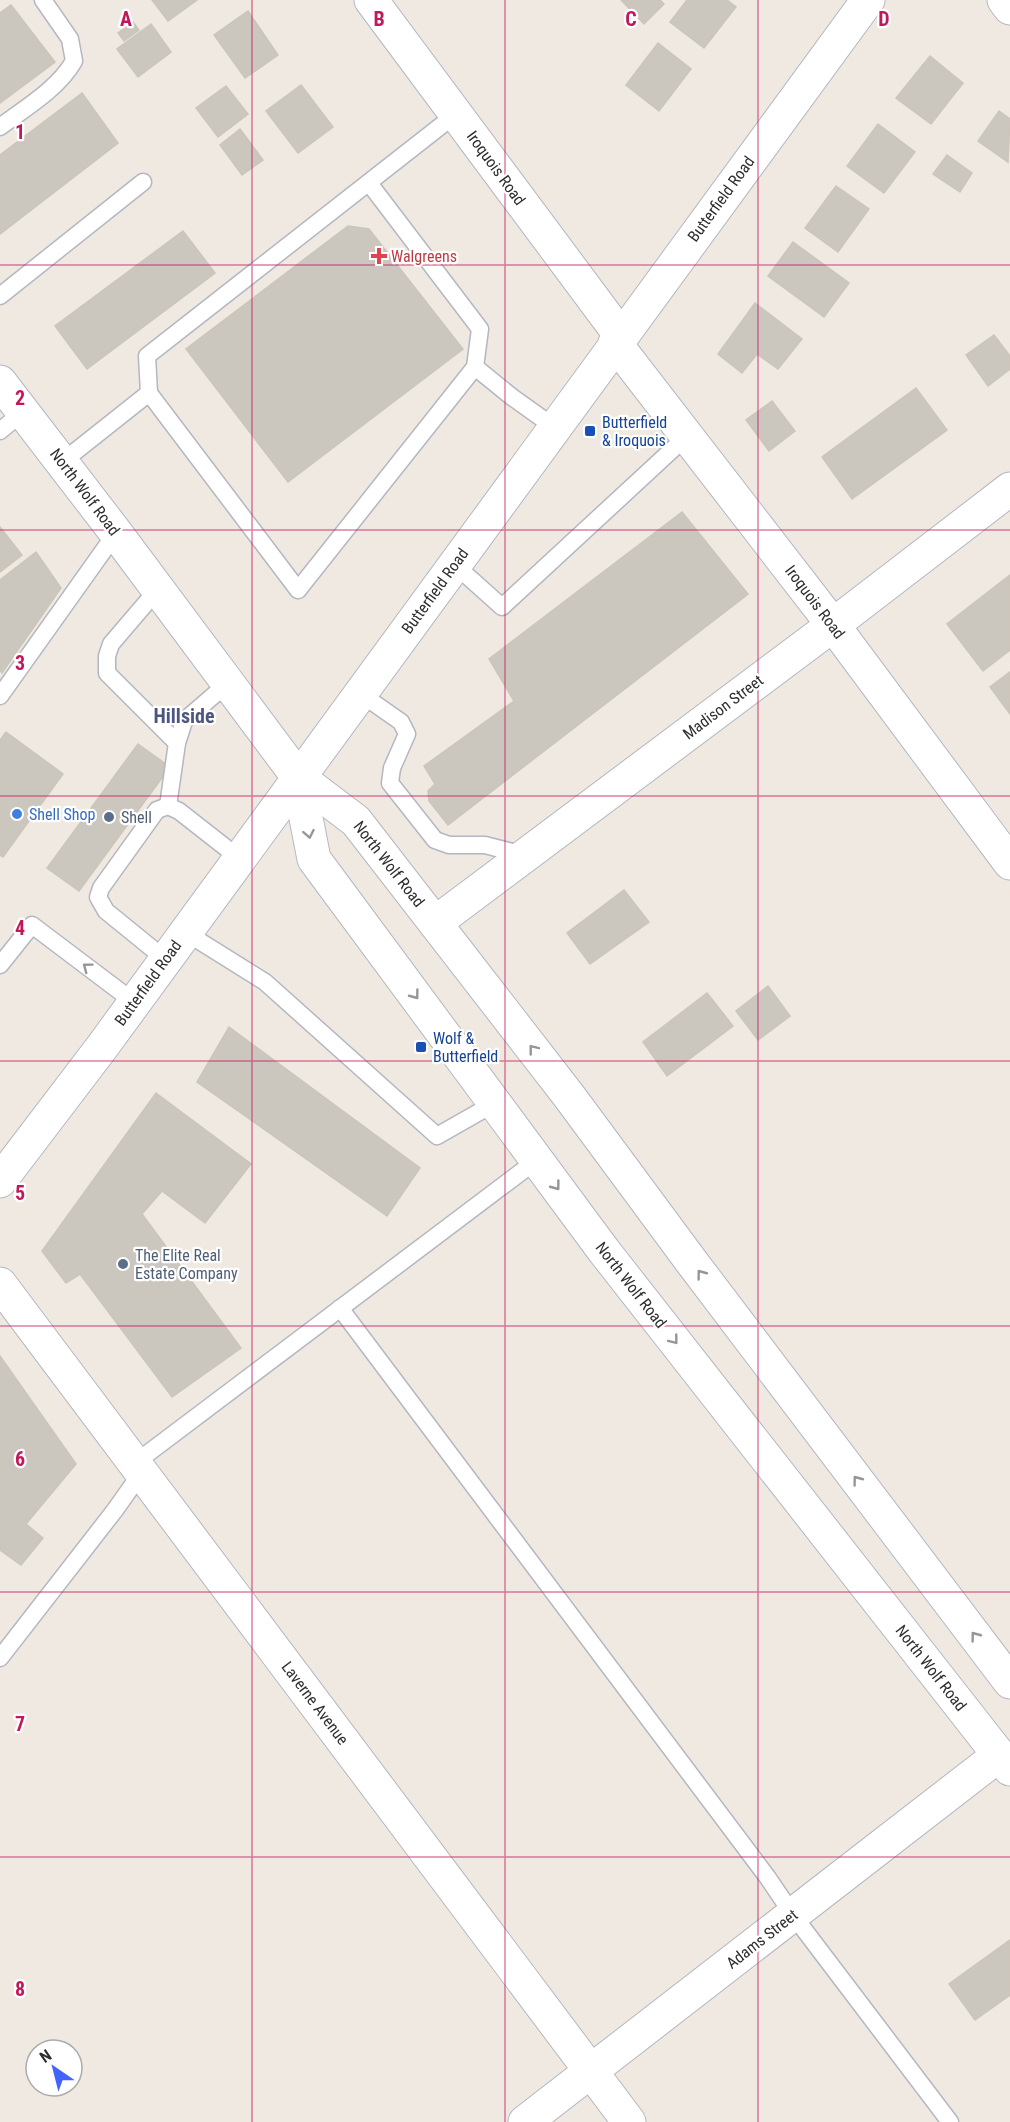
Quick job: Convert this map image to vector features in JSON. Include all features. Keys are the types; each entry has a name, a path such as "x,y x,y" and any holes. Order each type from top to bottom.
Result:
{"main road":[{"name":"Iroquois Road","path":"371,0 456,114 687,436 833,625 1010,863"},
{"name":"Butterfield Road","path":"0,1181 361,694 868,0"},
{"path":"1004,0 1010,8"},
{"name":"North Wolf Road","path":"0,382 12,422 62,462 298,777 356,820 569,1096 1010,1682"},
{"name":"Madison Street","path":"435,923 833,625 1010,489"},
{"name":"North Wolf Road","path":"298,777 314,859 604,1251 1006,1757"},
{"name":"Laverne Avenue","path":"0,1284 629,2122"},
{"name":"Adams Street","path":"525,2122 793,1916 1006,1757"}],"lane":[{"path":"0,127 51,87 70,69 74,61 70,39 43,0"},
{"path":"369,183 480,329 475,367 298,590 149,393 147,356 456,114"},
{"path":"0,296 143,182"},
{"path":"475,367 554,427"},
{"path":"62,462 149,393"},
{"path":"454,564 502,607 687,436"},
{"path":"0,696 116,533"},
{"path":"158,589 111,644 107,656 107,672 177,743"},
{"path":"168,806 177,743 184,721 228,683"},
{"path":"361,694 400,722 406,734 392,768 390,783 435,840 449,845 485,845 524,855"},
{"path":"165,959 106,911 98,897 101,888 157,810 168,806 179,811 239,858"},
{"path":"0,965 32,925 134,1002"},
{"path":"184,932 265,982 437,1137 495,1103"},
{"path":"0,1658 115,1510 138,1468 340,1308 537,1160"},
{"path":"340,1308 768,1878 793,1916 950,2122"}],"building":[{"path":"152,0 197,0 168,21"},
{"path":"621,0 660,0 664,4 644,24"},
{"path":"687,0 727,0 736,7 704,48 670,22"},
{"path":"11,5 55,62 0,103 0,13"},
{"path":"248,11 278,55 245,78 214,35"},
{"path":"133,22 139,30 124,41 118,33"},
{"path":"151,24 171,52 138,77 117,49"},
{"path":"658,43 691,69 659,111 626,85"},
{"path":"930,56 963,83 931,124 896,98"},
{"path":"301,85 333,127 298,153 266,111"},
{"path":"226,86 248,114 218,137 196,108"},
{"path":"82,93 118,143 0,234 0,155"},
{"path":"999,111 1010,119 1008,162 978,141"},
{"path":"878,124 915,152 884,193 847,166"},
{"path":"240,129 263,160 242,175 220,145"},
{"path":"947,155 972,173 960,192 933,174"},
{"path":"836,186 869,209 838,252 805,228"},
{"name":"Walgreens","path":"348,226 369,229 463,349 288,482 186,349"},
{"path":"183,231 215,273 87,369 55,326"},
{"path":"793,242 849,283 824,317 768,276"},
{"path":"755,303 802,339 778,369 757,354 742,373 718,354"},
{"path":"994,335 1010,356 1010,369 988,386 966,355"},
{"path":"916,388 947,430 852,499 822,457"},
{"path":"772,401 795,431 769,451 746,420"},
{"path":"682,512 748,594 448,825 429,801 428,791 435,784 424,766 514,701 489,659"},
{"path":"0,527 22,555 0,572"},
{"path":"36,552 61,588 2,673 0,670 0,580"},
{"path":"1010,575 1010,650 983,671 947,624"},
{"path":"1010,672 1010,714 990,687"},
{"name":"Shell Shop","path":"6,732 63,774 3,857 0,855 0,740"},
{"name":"Shell","path":"138,744 170,767 79,891 47,868"},
{"path":"624,890 649,922 590,964 567,933"},
{"path":"768,986 790,1016 758,1040 736,1011"},
{"path":"707,993 733,1026 667,1076 643,1042"},
{"path":"229,1027 420,1168 387,1216 197,1082"},
{"path":"156,1093 251,1164 205,1223 162,1191 142,1214 241,1348 172,1397 80,1274 66,1283 42,1251"},
{"path":"0,1356 76,1464 26,1524 43,1538 21,1565 0,1550"},
{"path":"1010,1940 1010,1995 975,2020 949,1984"}],"place":[{"name":"Walgreens","path":"379,256"},
{"name":"Butterfield & Iroquois","path":"590,431"},
{"name":"Shell Shop","path":"17,814"},
{"name":"Shell","path":"109,817"},
{"name":"Wolf & Butterfield","path":"421,1047"},
{"name":"The Elite Real Estate Company","path":"123,1264"}],"district":[{"name":"Hillside","path":"184,716"}]}
